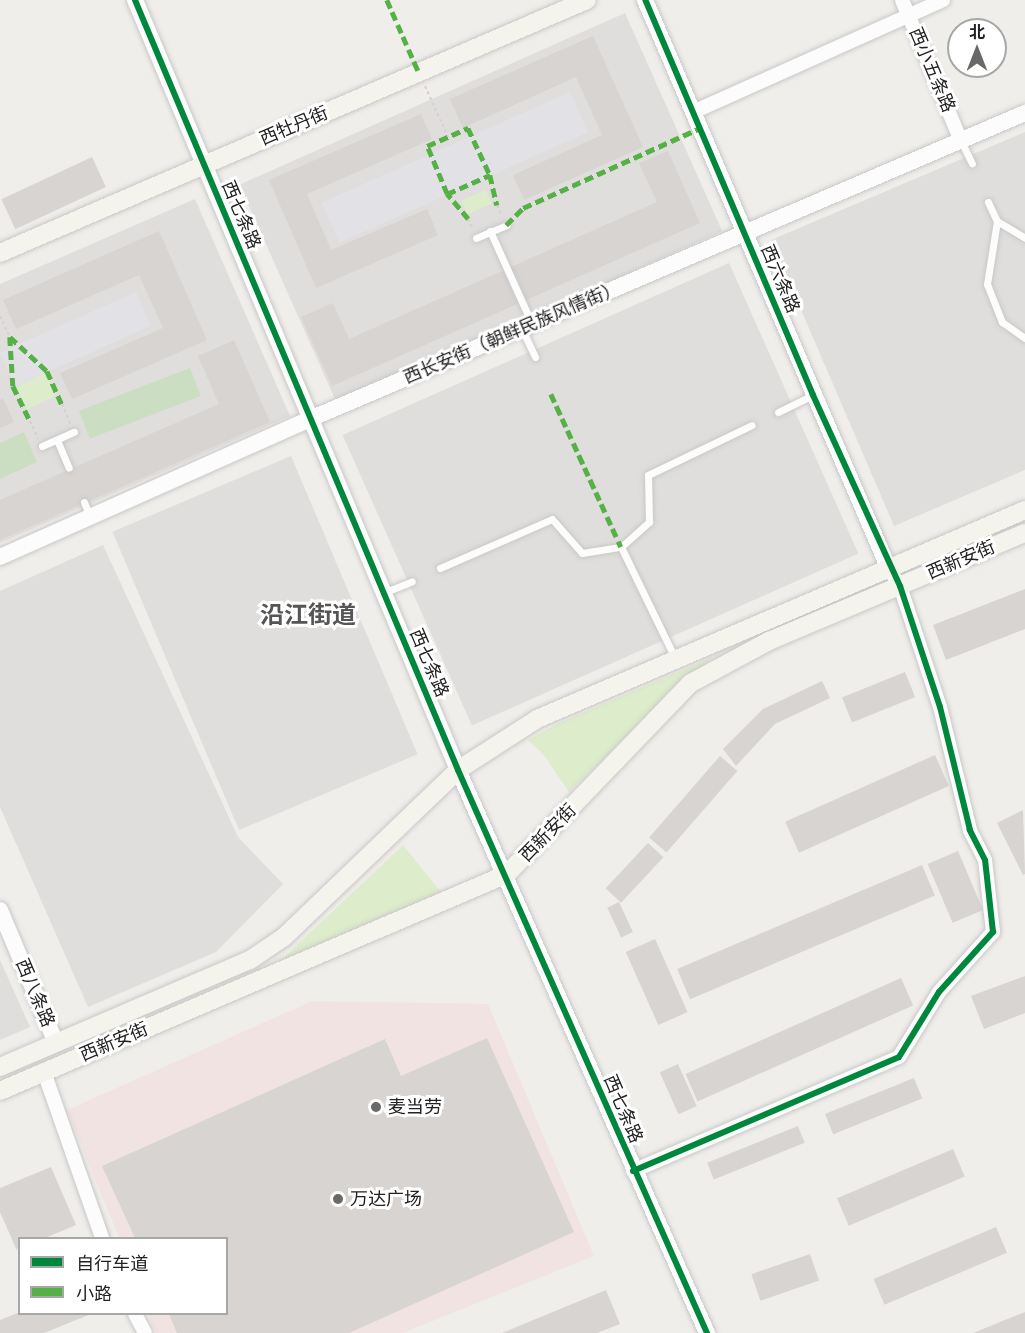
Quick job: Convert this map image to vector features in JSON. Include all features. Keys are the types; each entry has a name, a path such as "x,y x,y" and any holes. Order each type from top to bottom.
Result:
{"main road":[{"name":"西牡丹街","path":"0,253 587,0"},
{"name":"西新安街","path":"0,1067 250,960 284,937 458,770 537,719 1025,510"},
{"name":"西新安街","path":"0,1091 507,874 691,683 769,641 1025,533"}],"street":[{"name":"西七条路","path":"135,0 458,770 507,874 633,1171 707,1333"},
{"name":"西六条路","path":"645,0 889,568"},
{"name":"西小五条路","path":"902,0 961,141"},
{"path":"693,112 943,0"},
{"name":"西长安街（朝鲜民族风情街）","path":"0,557 87,509 310,419 1025,113"},
{"path":"633,1171 899,1057 939,992 993,932 985,860 970,830 940,707 900,586 889,568"},
{"name":"西八条路","path":"0,910 56,1043"},
{"path":"44,1072 101,1237"},
{"path":"136,1315 145,1333"}],"lane":[{"path":"961,141 972,164"},
{"path":"988,202 997,221 1025,238"},
{"path":"997,221 987,284 1002,322 1025,338"},
{"path":"476,238 506,225"},
{"path":"490,231 527,327 535,357"},
{"path":"778,412 813,395"},
{"path":"440,568 552,519 582,553 621,547 649,522 648,475 752,425"},
{"path":"42,446 74,432"},
{"path":"57,440 69,468"},
{"path":"621,547 676,660"},
{"path":"383,593 411,581"}],"path":[{"path":"419,73 448,137"},
{"path":"0,316 10,337"},
{"path":"62,404 74,432"},
{"path":"30,421 42,446"}],"shaded area":[{"path":"625,13 722,231 337,403 239,185"},
{"path":"570,92 588,132 339,243 322,203"},
{"path":"1025,132 1025,470 894,526 771,240"},
{"path":"195,199 290,416 0,543 0,284"},
{"path":"729,263 858,554 472,726 343,435"},
{"path":"136,292 151,326 15,386 0,353"},
{"path":"291,456 418,754 239,830 112,532"},
{"path":"103,545 238,837 283,884 216,952 88,1007 0,807 0,591"},
{"path":"0,960 30,1027 0,1040"},
{"name":"万达广场","path":"312,1001 488,1004 594,1256 403,1333 156,1333 148,1315 228,1315 228,1237 119,1237 67,1110"}],"green space":[{"path":"486,190 492,204 467,214 461,201"},
{"path":"190,368 201,396 90,439 79,411"},
{"path":"45,373 56,395 27,409 16,387"},
{"path":"24,432 37,462 0,479 0,443"},
{"path":"711,658 569,792 543,754 528,740 557,724"},
{"path":"403,845 441,892 277,964"}],"building":[{"path":"593,36 643,147 524,200 513,175 602,135 576,77 463,128 450,99"},
{"path":"421,114 432,139 307,194 331,250 427,209 438,235 316,288 269,180"},
{"path":"668,151 700,223 332,386 301,317 333,303 349,339 657,202 639,163"},
{"path":"92,157 106,187 15,229 1,199"},
{"path":"159,231 207,340 72,399 60,373 163,328 139,275 16,329 3,300"},
{"path":"234,340 270,422 0,540 0,500 219,404 198,356"},
{"path":"3,398 14,422 0,428 0,400"},
{"path":"1025,589 1025,629 946,660 933,625"},
{"path":"905,672 915,697 852,723 842,697"},
{"path":"822,681 830,698 775,724 736,766 723,749 763,709"},
{"path":"935,755 949,786 799,853 785,822"},
{"path":"720,756 737,771 667,853 649,838"},
{"path":"1023,810 1025,874 1023,875 997,823"},
{"path":"648,843 663,857 621,903 606,888"},
{"path":"958,851 983,910 953,923 928,864"},
{"path":"922,865 935,895 690,999 677,969"},
{"path":"619,902 633,932 621,937 607,907"},
{"path":"655,939 688,1012 658,1025 626,952"},
{"path":"1025,976 1025,1013 984,1029 971,996"},
{"path":"901,978 913,1005 698,1101 685,1074"},
{"name":"万达广场","path":"487,1038 574,1232 349,1333 177,1333 169,1315 228,1315 228,1237 135,1237 102,1166 385,1039 401,1076"},
{"path":"678,1064 697,1106 678,1114 660,1072"},
{"path":"914,1078 922,1098 833,1134 825,1114"},
{"path":"798,1126 805,1143 714,1179 707,1163"},
{"path":"953,1149 965,1177 849,1226 837,1198"},
{"path":"51,1167 76,1225 47,1237 18,1237 17,1251 0,1212 0,1188"},
{"path":"996,1227 1007,1253 885,1305 874,1279"},
{"path":"810,1254 819,1280 760,1301 751,1274"},
{"path":"606,1290 620,1324 597,1333 502,1333"},
{"path":"1025,1312 1025,1333 973,1333"},
{"path":"18,1313 18,1315 89,1315 44,1333 0,1333 0,1320"}],"marked path":[{"path":"387,0 419,73"},
{"path":"468,219 447,194 427,146 468,128 490,175 497,205"},
{"path":"506,225 523,208 700,128"},
{"path":"447,194 490,175"},
{"path":"10,337 13,386 30,421"},
{"path":"10,337 47,371 62,404"},
{"path":"551,394 621,547"}],"cycle path":[{"path":"135,0 458,770 707,1333"},
{"path":"633,1171 899,1057 939,992 993,932 985,860 970,830 940,707 900,586 813,395 645,0"}],"place":[{"name":"麦当劳","path":"376,1107"},
{"name":"万达广场","path":"338,1199"}],"district":[{"name":"沿江街道","path":"308,615"}]}
